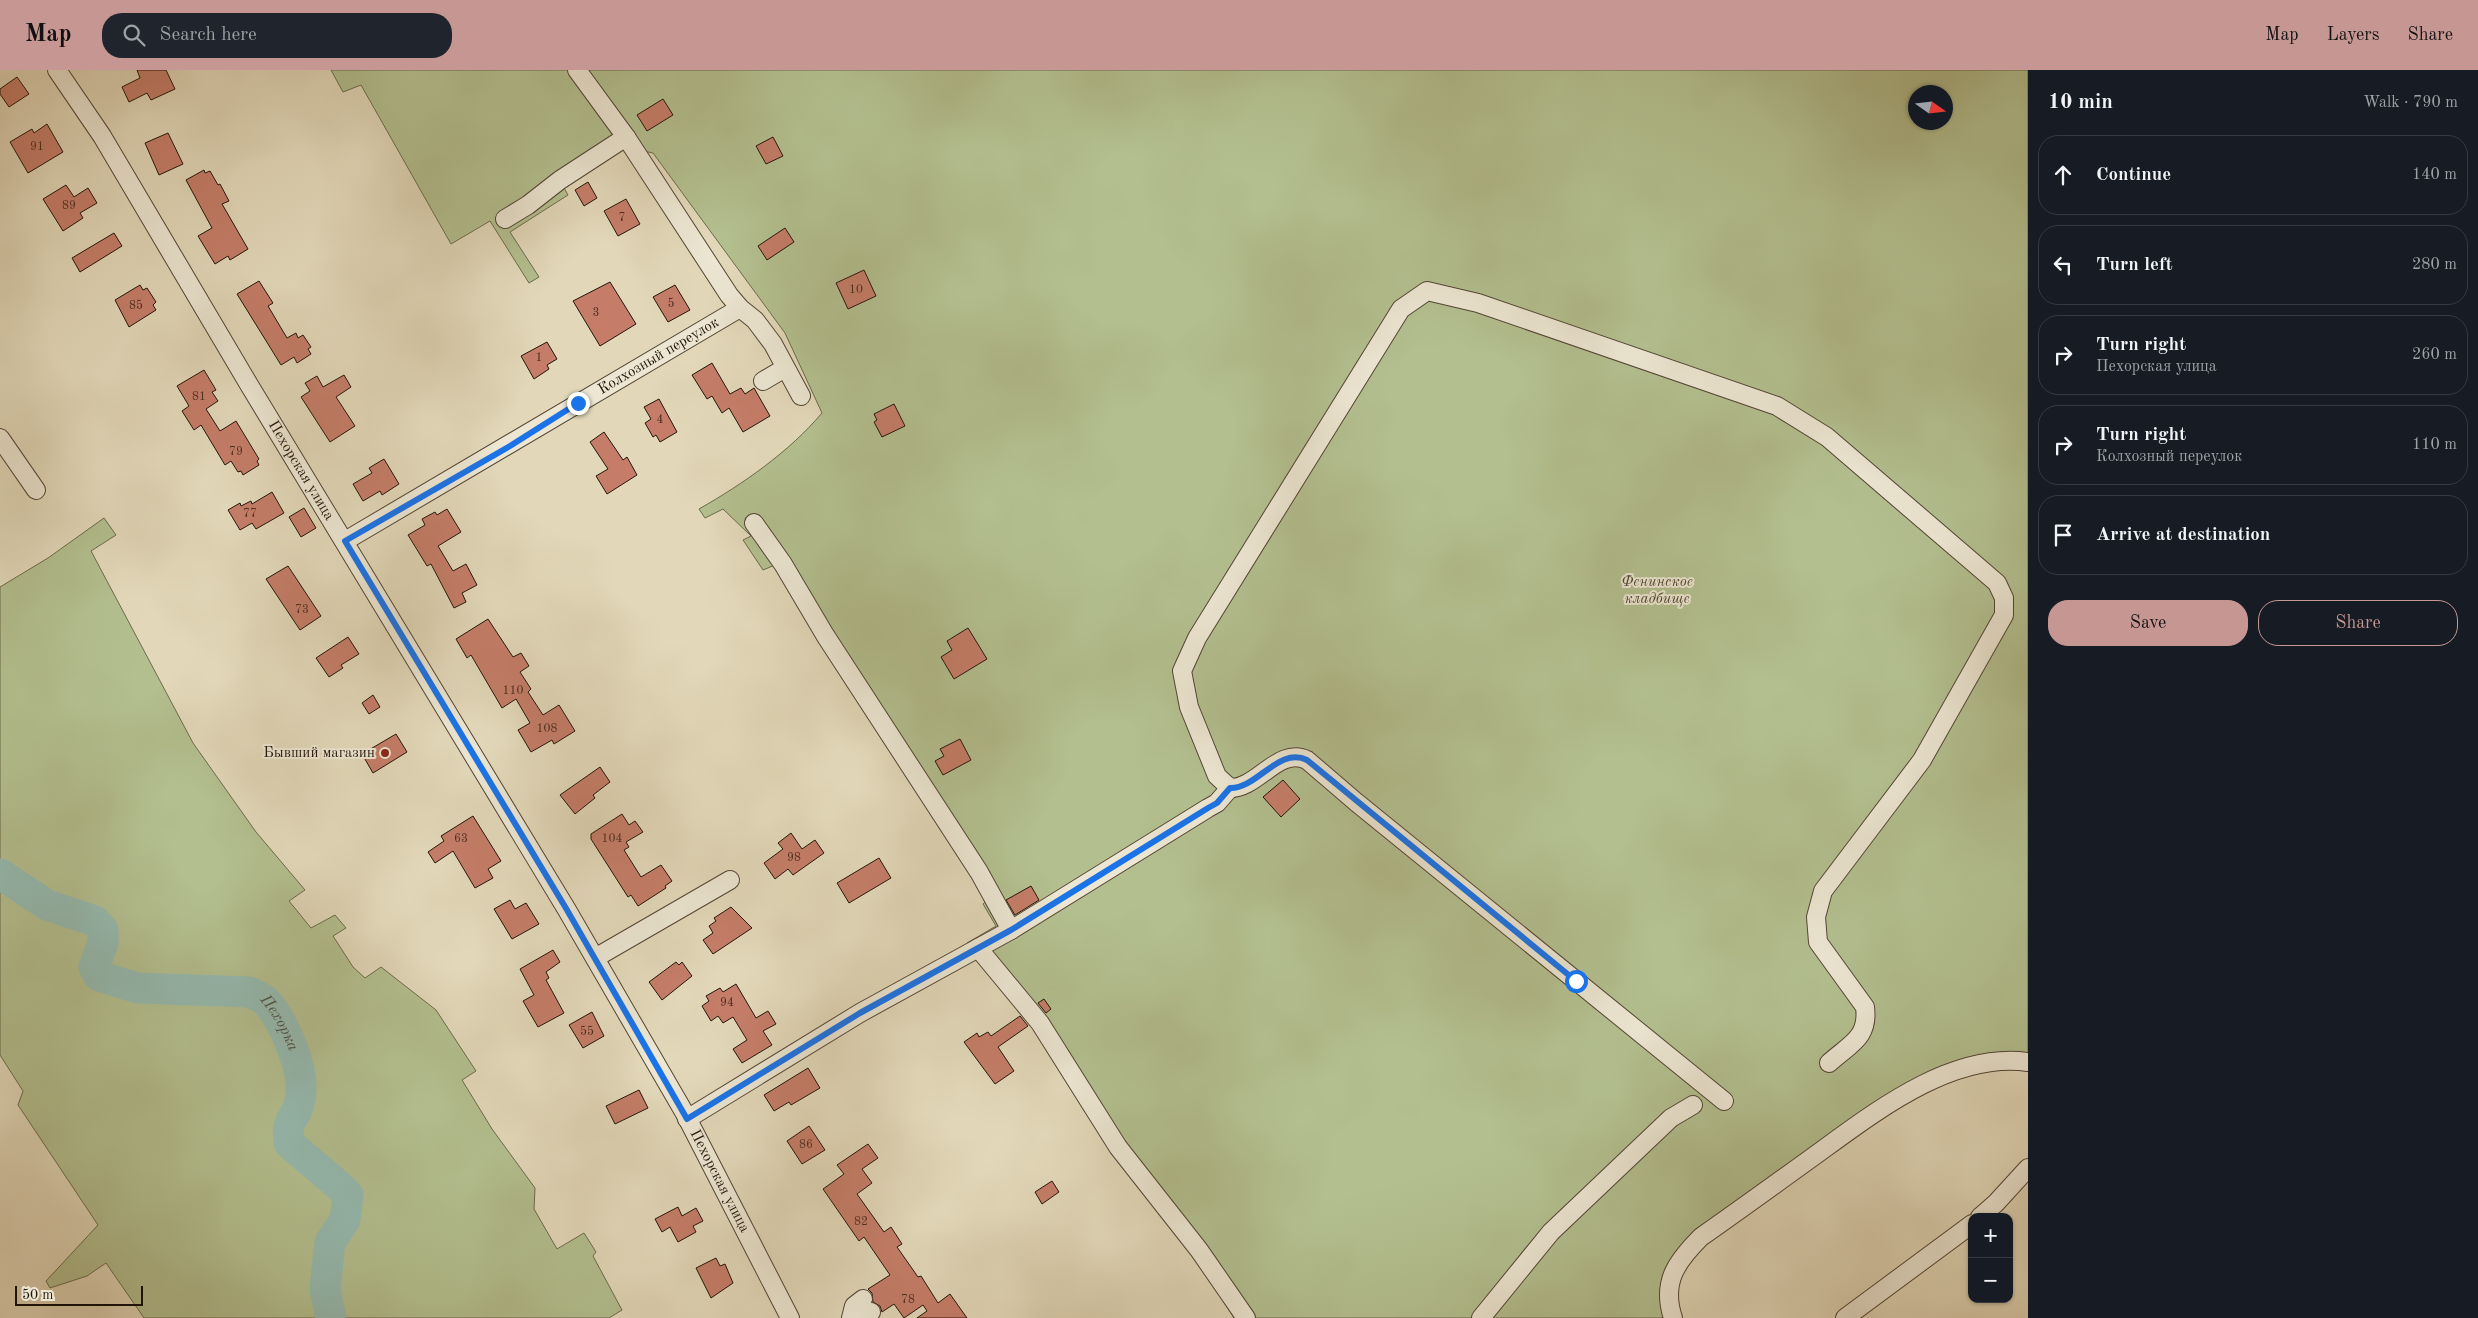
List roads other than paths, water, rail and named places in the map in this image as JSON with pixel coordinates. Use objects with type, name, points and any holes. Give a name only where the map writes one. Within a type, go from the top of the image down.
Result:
[{"type":"street","name":"Пехорская улица","points":[[57,70],[102,136],[238,367],[345,541],[595,958],[687,1119],[790,1318]]},
{"type":"street","points":[[577,70],[626,138],[740,308],[755,320],[801,396]]},
{"type":"street","points":[[505,219],[528,205],[560,180],[626,138]]},
{"type":"street","points":[[1724,1101],[1307,760],[1301,757],[1289,757],[1240,788],[1230,788],[1217,776],[1189,707],[1182,670],[1197,638],[1401,309],[1427,291],[1478,303],[1777,406],[1827,437],[1997,583],[2004,598],[2004,615],[1922,760],[1823,891],[1816,917],[1818,942],[1865,1007],[1866,1019],[1863,1033],[1829,1063]]},
{"type":"street","name":"Колхозный переулок","points":[[345,541],[740,308]]},
{"type":"street","points":[[763,381],[785,368]]},
{"type":"street","points":[[0,438],[36,490]]},
{"type":"street","points":[[754,523],[783,564],[825,635],[979,872],[1011,930]]},
{"type":"street","points":[[687,1119],[860,1013],[1011,930],[1217,803],[1230,788]]},
{"type":"street","points":[[595,958],[730,880]]},
{"type":"street","points":[[978,948],[1040,1023],[1118,1147],[1199,1250],[1246,1318]]},
{"type":"street","points":[[1673,1318],[1668,1303],[1669,1286],[1675,1268],[1701,1237],[1872,1115],[1915,1089],[1958,1070],[1995,1061],[2028,1062]]},
{"type":"street","points":[[1481,1318],[1551,1232],[1671,1118],[1693,1105]]},
{"type":"street","points":[[1985,1213],[2028,1168]]},
{"type":"street","points":[[1845,1318],[1968,1227]]},
{"type":"street","points":[[851,1318],[854,1306],[865,1309]]},
{"type":"waterway","name":"Пехорка","points":[[0,874],[47,905],[95,921],[103,930],[103,943],[94,967],[99,976],[137,988],[249,992],[266,1001],[280,1022],[298,1064],[301,1092],[297,1111],[288,1129],[289,1143],[348,1195],[345,1220],[330,1242],[325,1289],[331,1318]]},
{"type":"place","name":"Бывший магазин","points":[[385,753]]},
{"type":"park label","name":"Фенинское кладбище","points":[[1657,590]]}]
